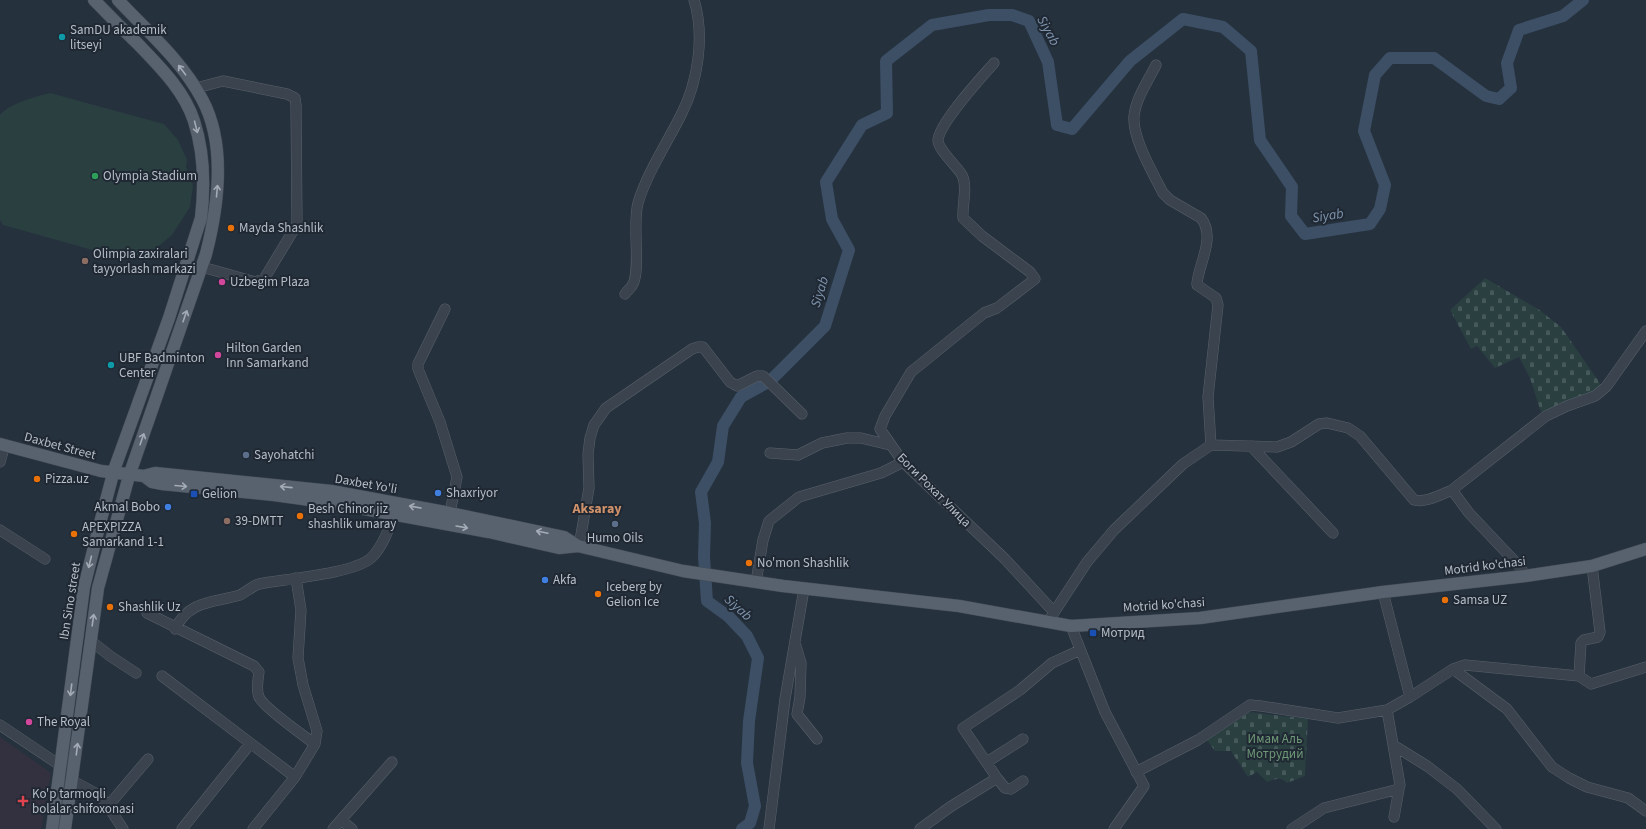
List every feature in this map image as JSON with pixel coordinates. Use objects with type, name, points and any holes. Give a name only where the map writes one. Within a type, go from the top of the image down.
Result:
[{"type":"main road","name":"Ibn Sino street","points":[[52,829],[84,587],[113,474],[169,318],[201,218],[204,184],[201,150],[194,121],[182,96],[164,71],[94,0]]},
{"type":"main road","name":"Ibn Sino street","points":[[65,829],[98,588],[129,476],[202,267],[215,220],[218,184],[217,155],[209,116],[196,88],[175,60],[118,0]]},
{"type":"main road","name":"Daxbet Street","points":[[2,445],[113,474]]},
{"type":"main road","name":"Daxbet Yo'li","points":[[113,474],[144,476],[154,473],[331,491],[450,513],[564,537],[578,546],[683,571]]},
{"type":"main road","name":"Daxbet Yo'li","points":[[144,476],[152,482],[162,484],[332,503],[489,532],[559,548],[578,546]]},
{"type":"main road","name":"Motrid ko'chasi","points":[[683,571],[804,589],[1051,617],[1071,626],[1200,618],[1383,592],[1525,576],[1592,566],[1646,549]]},
{"type":"street","points":[[625,294],[632,285],[635,277],[635,236],[638,204],[656,162],[688,100],[694,77],[700,29],[694,0]]},
{"type":"street","name":"Боги Рохат Улица","points":[[994,63],[957,106],[941,132],[938,140],[941,148],[962,176],[964,182],[963,218],[982,236],[1030,272],[1035,279],[997,308],[984,313],[911,372],[885,416],[880,429],[904,462],[1005,559],[1051,617]]},
{"type":"street","points":[[1156,65],[1141,93],[1134,116],[1135,134],[1163,193],[1170,200],[1201,218],[1205,222],[1207,246],[1197,285],[1216,298],[1218,305],[1208,396],[1211,445]]},
{"type":"street","points":[[196,88],[223,81],[234,82],[287,94],[295,98],[296,105],[298,172],[296,226],[264,279],[259,281],[243,278],[202,267]]},
{"type":"street","points":[[445,309],[418,364],[418,370],[440,422],[457,477],[450,513]]},
{"type":"street","points":[[1051,617],[1087,562],[1114,530],[1183,464],[1211,445],[1276,447],[1291,442],[1319,424],[1327,423],[1348,428],[1360,436],[1414,500],[1420,502],[1452,490],[1546,416],[1567,406],[1595,396],[1606,387],[1646,331]]},
{"type":"street","points":[[578,546],[582,535],[589,488],[588,454],[590,438],[594,425],[606,408],[692,349],[698,347],[703,348],[730,382],[737,386],[757,376],[766,380],[802,414]]},
{"type":"street","points":[[770,453],[798,455],[822,443],[847,438],[861,438],[890,444]]},
{"type":"street","points":[[0,462],[2,445]]},
{"type":"street","points":[[1251,446],[1333,533]]},
{"type":"street","points":[[756,582],[763,540],[769,521],[799,496],[881,473],[904,462]]},
{"type":"street","points":[[1452,490],[1469,513],[1521,568],[1525,576]]},
{"type":"street","points":[[175,628],[179,620],[186,612],[213,600],[242,594],[250,587],[258,584],[352,568],[363,563],[372,557],[378,548],[394,515]]},
{"type":"street","points":[[0,530],[45,559]]},
{"type":"street","points":[[1579,676],[1581,643],[1584,640],[1598,637],[1600,632],[1592,566]]},
{"type":"street","points":[[253,829],[295,777],[315,744],[317,731],[303,685],[298,658],[301,610],[296,578]]},
{"type":"street","points":[[769,829],[785,699],[804,589]]},
{"type":"street","points":[[1383,592],[1410,697]]},
{"type":"street","points":[[147,613],[254,666],[259,672],[259,699],[280,718],[315,744]]},
{"type":"street","points":[[1071,626],[1105,712],[1144,786],[1114,829]]},
{"type":"street","points":[[91,641],[136,674]]},
{"type":"street","points":[[794,642],[801,663],[798,714],[817,739]]},
{"type":"street","points":[[1023,781],[1011,789],[1005,788],[963,728],[1020,690],[1052,663],[1080,650]]},
{"type":"street","points":[[1136,772],[1198,740],[1250,706],[1261,706],[1338,718],[1387,710],[1453,669],[1465,665],[1579,676],[1591,684],[1646,667]]},
{"type":"street","points":[[1453,669],[1507,709],[1552,767],[1587,787],[1628,798],[1646,811]]},
{"type":"street","points":[[162,676],[295,777]]},
{"type":"street","points":[[1387,710],[1400,785],[1394,817]]},
{"type":"street","points":[[0,725],[61,766],[71,780],[99,795],[123,829]]},
{"type":"street","points":[[987,762],[1023,739]]},
{"type":"street","points":[[182,829],[250,744]]},
{"type":"street","points":[[1393,745],[1427,766],[1457,789],[1496,829]]},
{"type":"street","points":[[108,806],[148,759]]},
{"type":"street","points":[[334,829],[392,762]]},
{"type":"street","points":[[920,829],[950,807],[997,778]]},
{"type":"street","points":[[1292,829],[1324,808],[1399,789]]},
{"type":"street","points":[[341,820],[352,829]]},
{"type":"shaded area","name":"Ko'p tarmoqli bolalar shifoxonasi","points":[[0,737],[51,773],[41,829],[0,829]]},
{"type":"green space","name":"Olympia Stadium","points":[[50,93],[164,124],[178,140],[187,160],[186,167],[193,186],[190,207],[172,235],[155,249],[134,256],[103,253],[3,225],[0,220],[0,115],[16,104]]},
{"type":"green space","points":[[1485,278],[1538,309],[1561,327],[1604,389],[1541,412],[1530,378],[1519,357],[1495,368],[1477,346],[1471,349],[1450,310]]},
{"type":"green space","name":"Имам Аль Мотрудий","points":[[1250,712],[1308,719],[1305,776],[1287,783],[1282,779],[1275,779],[1267,782],[1257,772],[1248,777],[1231,751],[1215,751],[1207,740]]},
{"type":"waterway","name":"Siyab","points":[[742,829],[750,823],[755,806],[747,763],[749,721],[758,658],[747,636],[729,617],[707,601],[704,557],[705,523],[701,492],[718,462],[723,426],[741,397],[770,381],[825,326],[849,250],[832,219],[826,182],[862,125],[887,113],[886,61],[932,25],[989,15],[1012,15],[1029,21],[1048,62],[1057,125],[1072,129],[1130,61],[1183,19],[1223,27],[1251,51],[1260,140],[1292,187],[1291,216],[1305,234],[1370,224],[1380,209],[1385,185],[1364,131],[1375,75],[1390,58],[1434,58],[1486,96],[1499,99],[1511,88],[1507,63],[1519,30],[1563,16],[1583,0]]},
{"type":"place","name":"SamDU akademik litseyi","points":[[62,37]]},
{"type":"place","name":"Olympia Stadium","points":[[95,176]]},
{"type":"place","name":"Mayda Shashlik","points":[[231,228]]},
{"type":"place","name":"Olimpia zaxiralari tayyorlash markazi","points":[[85,261]]},
{"type":"place","name":"Uzbegim Plaza","points":[[222,282]]},
{"type":"place","name":"Hilton Garden Inn Samarkand","points":[[218,355]]},
{"type":"place","name":"UBF Badminton Center","points":[[111,365]]},
{"type":"place","name":"Sayohatchi","points":[[246,455]]},
{"type":"place","name":"Pizza.uz","points":[[37,479]]},
{"type":"place","name":"Shaxriyor","points":[[438,493]]},
{"type":"place","name":"Gelion","points":[[194,494]]},
{"type":"place","name":"Akmal Bobo","points":[[168,507]]},
{"type":"place","name":"Besh Chinor jiz shashlik umaray","points":[[300,516]]},
{"type":"place","name":"39-DMTT","points":[[227,521]]},
{"type":"place","name":"Humo Oils","points":[[615,524]]},
{"type":"place","name":"APEXPIZZA Samarkand 1-1","points":[[74,534]]},
{"type":"place","name":"No'mon Shashlik","points":[[749,563]]},
{"type":"place","name":"Akfa","points":[[545,580]]},
{"type":"place","name":"Iceberg by Gelion Ice","points":[[598,594]]},
{"type":"place","name":"Samsa UZ","points":[[1445,600]]},
{"type":"place","name":"Shashlik Uz","points":[[110,607]]},
{"type":"place","name":"Мотрид","points":[[1093,633]]},
{"type":"place","name":"The Royal","points":[[29,722]]},
{"type":"place","name":"Ko'p tarmoqli bolalar shifoxonasi","points":[[23,801]]},
{"type":"district","name":"Aksaray","points":[[597,509]]}]
